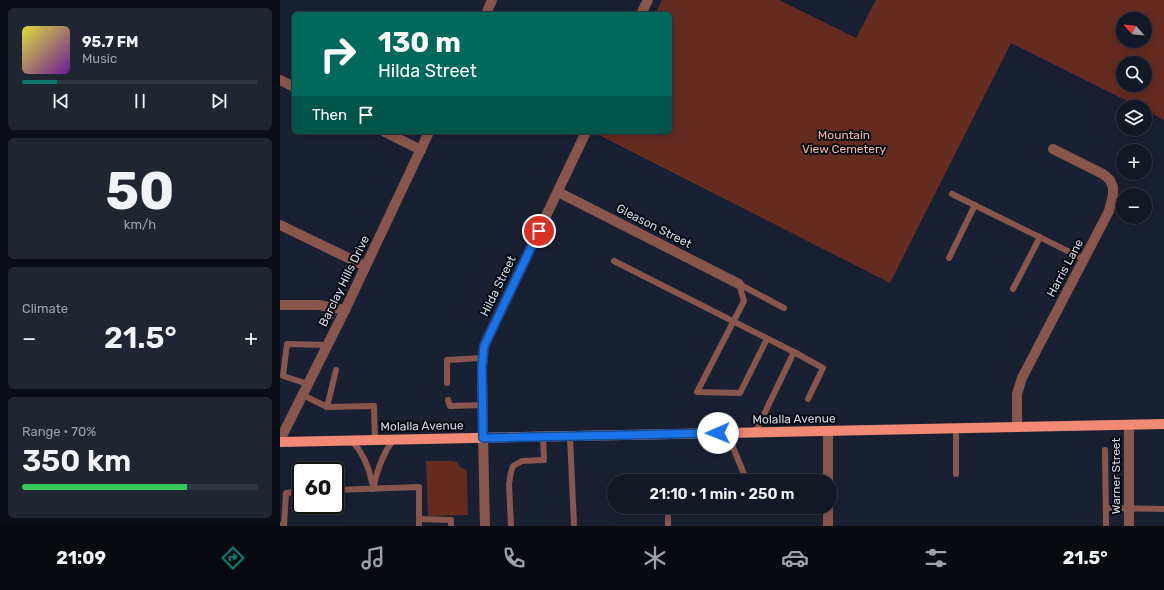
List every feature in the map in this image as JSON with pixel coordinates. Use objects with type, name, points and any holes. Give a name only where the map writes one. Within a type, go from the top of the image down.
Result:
[{"type":"main road","name":"Molalla Avenue","points":[[280,441],[352,441],[1164,424]]},
{"type":"street","points":[[487,12],[492,0]]},
{"type":"street","points":[[643,12],[648,0]]},
{"type":"street","points":[[280,80],[292,86]]},
{"type":"street","points":[[389,134],[421,150]]},
{"type":"street","name":"Barclay Hills Drive","points":[[280,441],[302,394],[328,345],[428,134]]},
{"type":"street","name":"Hilda Street","points":[[485,526],[482,358],[485,342],[585,134]]},
{"type":"street","name":"Harris Lane","points":[[1017,427],[1017,394],[1022,378],[1109,211],[1113,195],[1113,187],[1110,180],[1103,174],[1053,149]]},
{"type":"street","name":"Gleason Street","points":[[558,192],[739,284]]},
{"type":"street","points":[[280,225],[365,266]]},
{"type":"street","points":[[280,305],[319,305],[344,310]]},
{"type":"street","name":"Warner Street","points":[[1129,425],[1129,526]]},
{"type":"street","points":[[828,431],[828,474]]},
{"type":"street","points":[[828,514],[828,526]]},
{"type":"lane","points":[[952,194],[1084,259]]},
{"type":"lane","points":[[949,258],[975,205]]},
{"type":"lane","points":[[1013,289],[1040,238]]},
{"type":"lane","points":[[614,261],[823,368],[808,399]]},
{"type":"lane","points":[[739,284],[784,308]]},
{"type":"lane","points":[[739,284],[744,301],[697,392],[740,393],[768,339]]},
{"type":"lane","points":[[308,384],[283,376],[287,344],[328,345]]},
{"type":"lane","points":[[755,433],[794,352]]},
{"type":"lane","points":[[447,383],[447,360],[482,358]]},
{"type":"lane","points":[[327,407],[336,370]]},
{"type":"lane","points":[[302,394],[327,407],[374,406],[375,440]]},
{"type":"lane","points":[[448,400],[450,406],[482,405]]},
{"type":"lane","points":[[956,428],[956,474]]},
{"type":"lane","points":[[731,433],[732,445],[744,474]]},
{"type":"lane","points":[[570,436],[574,526]]},
{"type":"lane","points":[[511,526],[510,472],[513,466],[522,461],[544,460],[543,437]]},
{"type":"lane","points":[[373,489],[380,462],[386,450],[394,440]]},
{"type":"lane","points":[[352,441],[360,449],[366,460],[373,489]]},
{"type":"lane","points":[[1105,450],[1106,526]]},
{"type":"lane","points":[[344,490],[419,487],[419,523],[451,520],[451,526]]},
{"type":"lane","points":[[280,525],[284,526],[286,492],[292,492]]},
{"type":"lane","points":[[1106,508],[1164,509]]},
{"type":"lane","points":[[668,514],[668,526]]},
{"type":"green space","name":"Mountain View Cemetery","points":[[662,0],[779,0],[856,38],[876,0],[1164,0],[1164,120],[1152,114],[1152,100],[1125,100],[1011,43],[890,283],[597,134],[672,134],[672,12],[656,12]]},
{"type":"green space","points":[[426,461],[457,462],[460,467],[466,470],[468,515],[429,516]]},
{"type":"route","points":[[539,231],[484,346],[482,358],[483,438],[718,433]]}]
